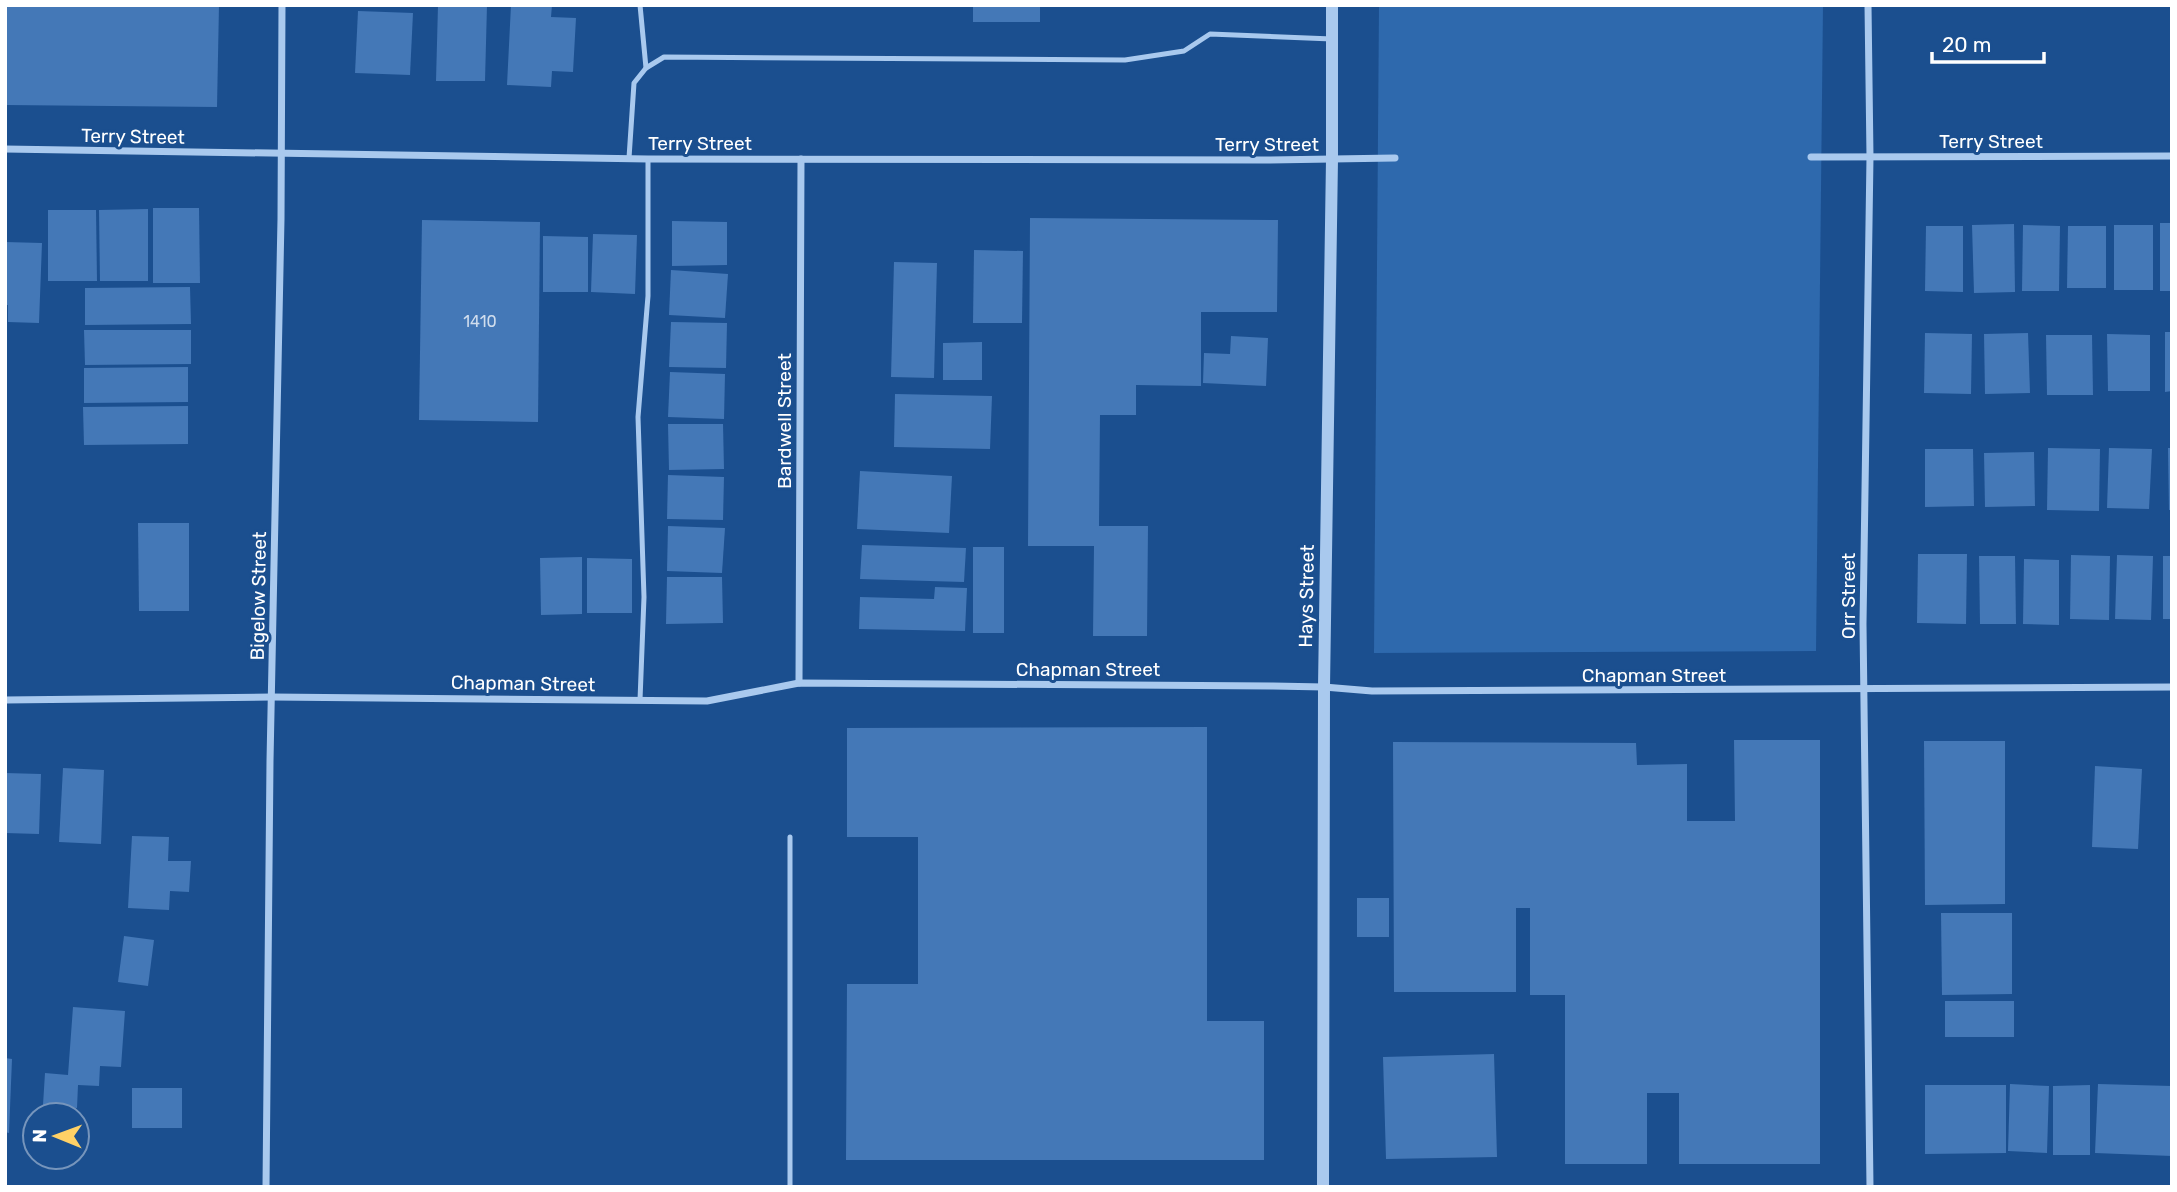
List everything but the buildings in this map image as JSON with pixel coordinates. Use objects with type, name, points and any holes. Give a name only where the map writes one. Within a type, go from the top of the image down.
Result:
[{"type":"street","name":"Bigelow Street","points":[[266,1187],[282,5]]},
{"type":"street","name":"Hays Street","points":[[1323,1187],[1324,687],[1332,5]]},
{"type":"street","name":"Orr Street","points":[[1868,5],[1870,157],[1863,689],[1870,1187]]},
{"type":"street","name":"Terry Street","points":[[5,149],[648,159],[1395,158]]},
{"type":"street","name":"Terry Street","points":[[1811,158],[2172,156]]},
{"type":"street","name":"Bardwell Street","points":[[799,683],[801,159]]},
{"type":"street","name":"Chapman Street","points":[[5,700],[272,696],[707,701],[799,683],[1324,687],[1372,691],[2172,687]]},
{"type":"lane","points":[[640,5],[646,68]]},
{"type":"lane","points":[[629,158],[634,83],[646,68],[664,58],[1125,60],[1184,51],[1210,34],[1332,40]]},
{"type":"lane","points":[[640,700],[644,597],[638,417],[648,296],[648,159]]},
{"type":"lane","points":[[790,837],[790,1187]]},
{"type":"shaded area","points":[[1379,5],[1823,5],[1816,651],[1374,653]]}]
